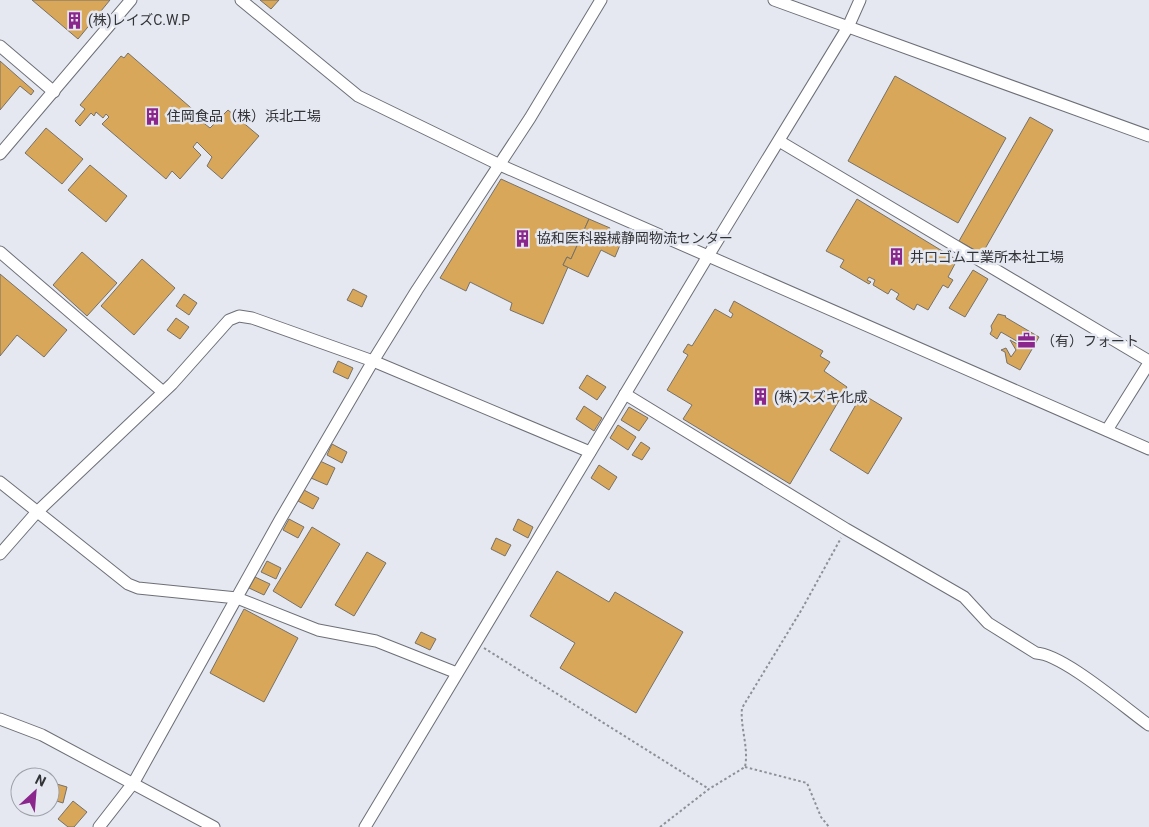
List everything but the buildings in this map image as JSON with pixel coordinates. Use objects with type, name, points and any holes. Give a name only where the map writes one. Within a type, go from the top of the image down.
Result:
[{"type":"street","points":[[0,154],[131,0]]},
{"type":"street","points":[[241,0],[358,96],[500,165],[1149,449]]},
{"type":"street","points":[[99,827],[134,782],[280,520],[373,361],[530,118],[600,0]]},
{"type":"street","points":[[774,0],[1149,136]]},
{"type":"street","points":[[365,827],[848,27],[860,0]]},
{"type":"street","points":[[0,46],[54,92]]},
{"type":"street","points":[[779,141],[1149,362],[1108,430]]},
{"type":"street","points":[[0,252],[163,392]]},
{"type":"street","points":[[0,554],[36,513],[163,392],[229,320],[239,316],[252,318],[373,361],[590,452]]},
{"type":"street","points":[[625,394],[846,529],[964,597],[988,623],[1036,653],[1044,653],[1062,662],[1149,726]]},
{"type":"street","points":[[0,482],[36,513],[128,584],[138,588],[237,598],[318,630],[376,641],[457,674]]},
{"type":"street","points":[[0,719],[42,734],[134,782],[214,827]]},
{"type":"path","points":[[745,767],[747,754],[741,722],[742,708],[802,609],[846,529]]},
{"type":"path","points":[[476,643],[709,789]]},
{"type":"path","points":[[660,827],[709,789],[745,767],[807,783],[821,817],[829,827]]},
{"type":"place","name":"(株)レイズC.W.P","points":[[74,20]]},
{"type":"place","name":"住岡食品（株）浜北工場","points":[[153,116]]},
{"type":"place","name":"協和医科器械静岡物流センター","points":[[523,238]]},
{"type":"place","name":"井口ゴム工業所本社工場","points":[[896,257]]},
{"type":"place","name":"（有）フォート","points":[[1027,341]]},
{"type":"place","name":"(株)スズキ化成","points":[[760,397]]}]
